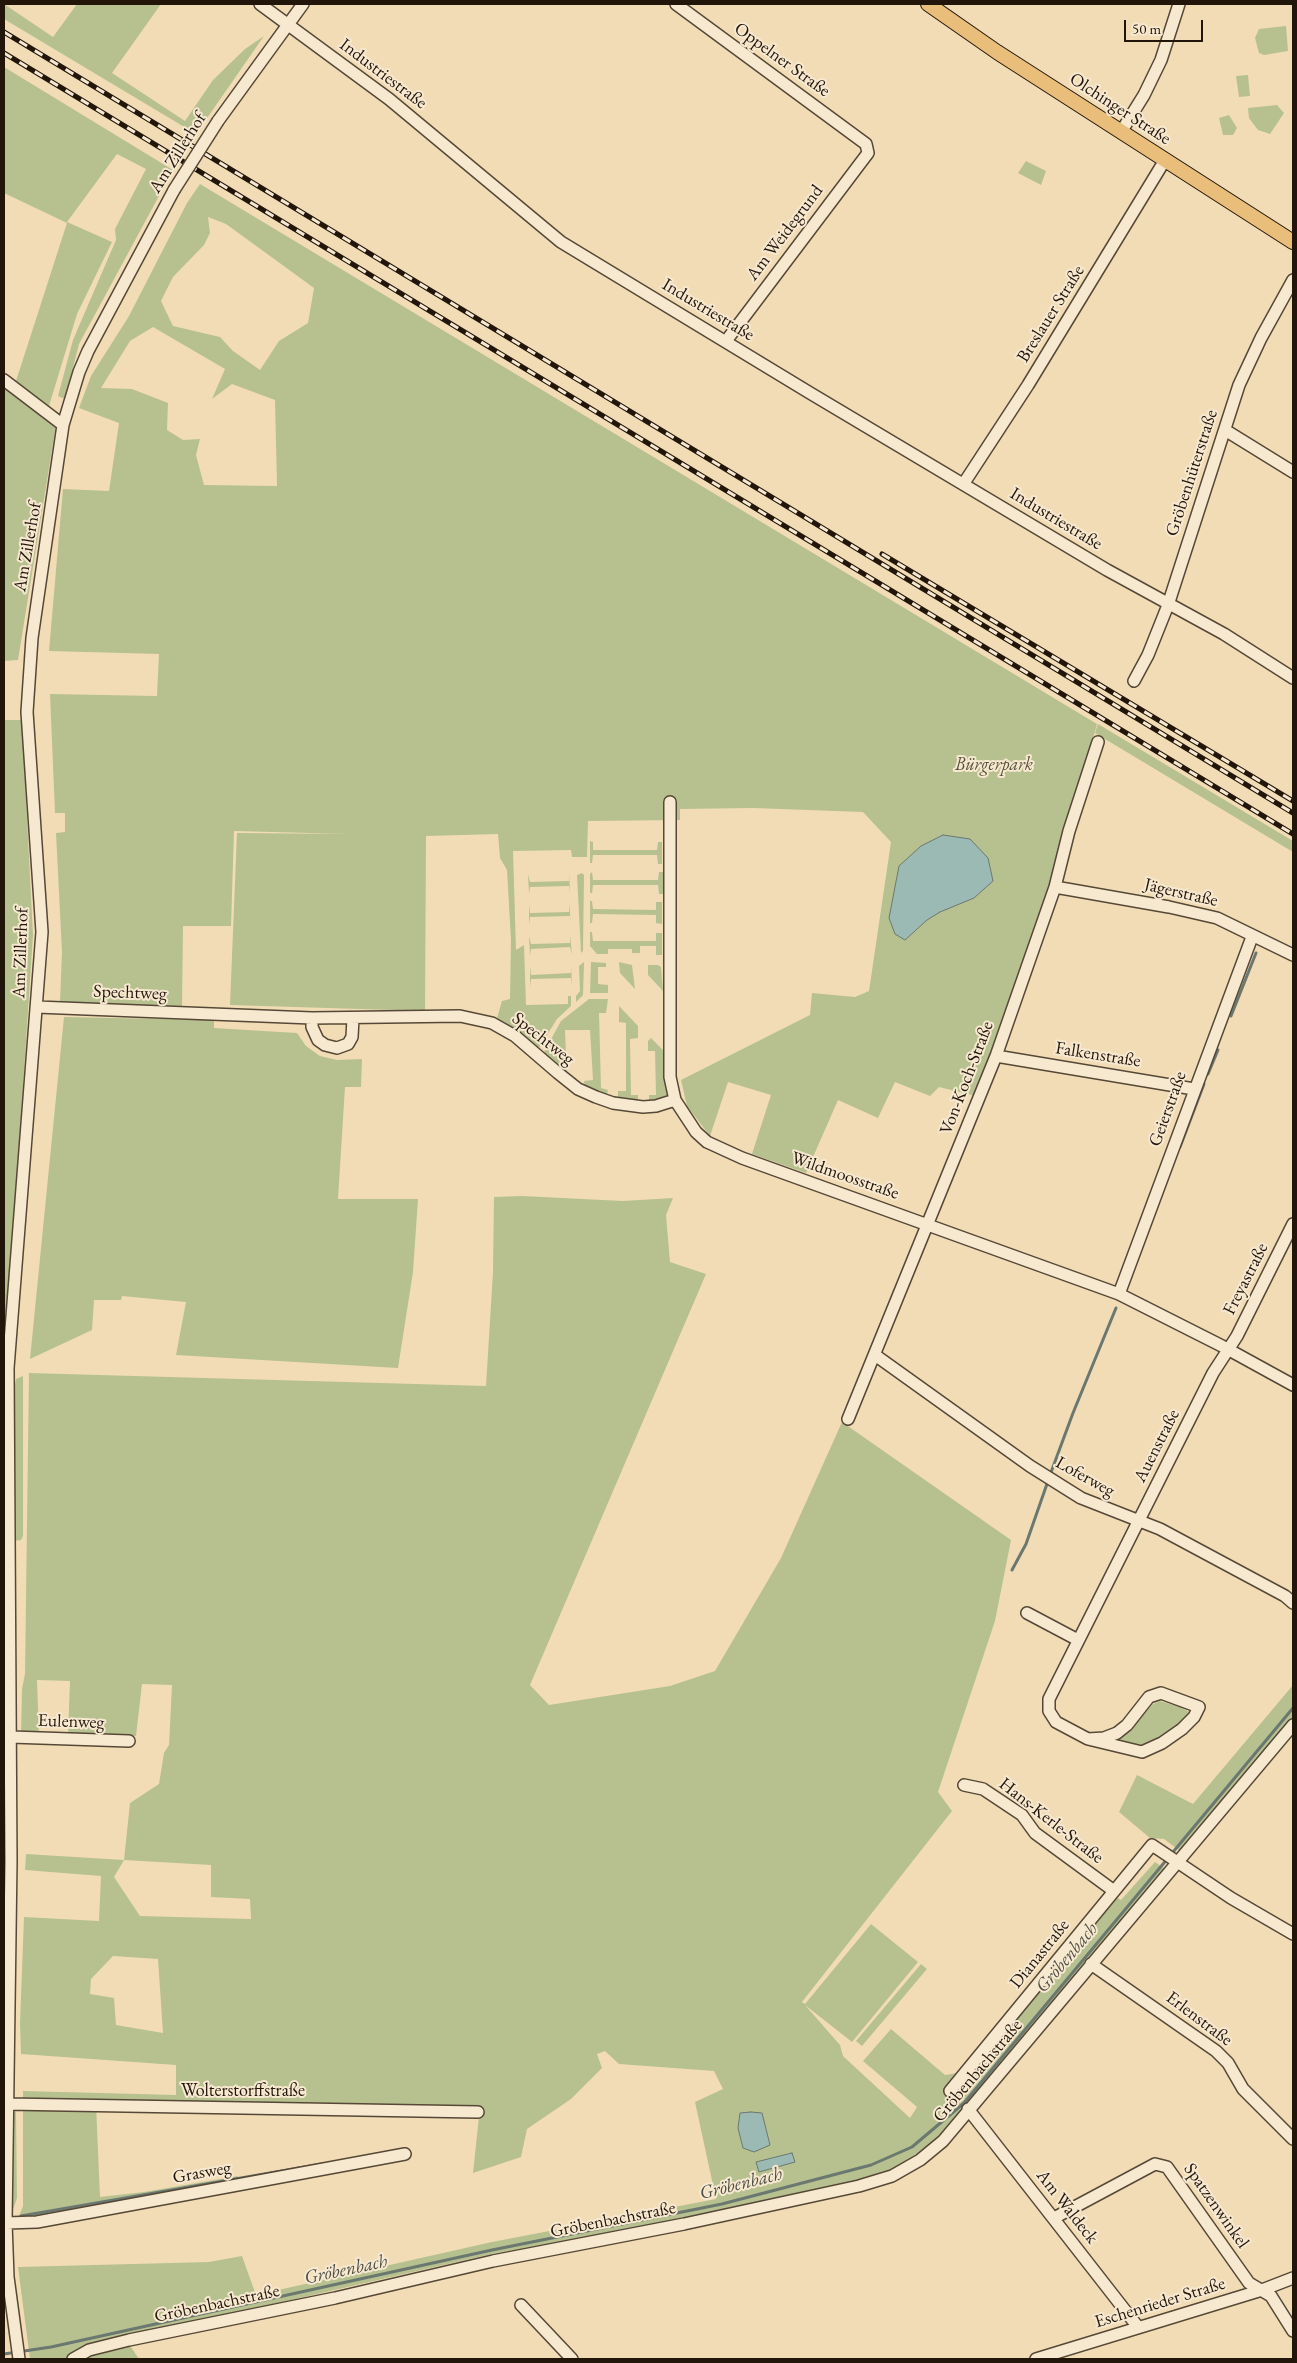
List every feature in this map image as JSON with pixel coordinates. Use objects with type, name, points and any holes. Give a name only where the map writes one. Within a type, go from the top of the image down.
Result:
[{"type":"main road","name":"Olchinger Straße","points":[[928,4],[976,38],[1293,242]]},
{"type":"street","name":"Industriestraße","points":[[260,4],[389,99],[561,242],[810,394],[1168,605],[1224,634],[1293,678]]},
{"type":"street","name":"Am Zillerhof","points":[[19,2359],[8,2278],[6,2223],[11,1737],[8,1368],[42,932],[27,712],[34,618],[63,425],[88,351],[174,190],[218,121],[303,4]]},
{"type":"street","name":"Oppelner Straße","points":[[676,4],[866,144]]},
{"type":"street","points":[[1121,132],[1144,95],[1161,60],[1179,4]]},
{"type":"street","name":"Am Weidegrund","points":[[726,341],[868,153],[866,144]]},
{"type":"street","name":"Breslauer Straße","points":[[964,484],[1028,385],[1164,160]]},
{"type":"street","name":"Gröbenhüterstraße","points":[[1134,682],[1148,655],[1168,605],[1239,385],[1261,338],[1293,280]]},
{"type":"street","points":[[4,380],[63,425]]},
{"type":"street","points":[[1225,430],[1293,472]]},
{"type":"street","name":"Von-Koch-Straße","points":[[848,1419],[996,1056],[1055,887],[1069,831],[1098,742]]},
{"type":"street","name":"Wildmoosstraße","points":[[670,802],[670,1077],[675,1100],[696,1132],[707,1142],[781,1173],[928,1224],[1119,1294],[1293,1385]]},
{"type":"street","name":"Jägerstraße","points":[[1055,887],[1168,907],[1217,918],[1293,955]]},
{"type":"street","name":"Geierstraße","points":[[1119,1294],[1252,936]]},
{"type":"street","name":"Spechtweg","points":[[37,1007],[312,1018],[460,1016],[492,1023],[515,1036],[578,1089],[596,1097],[613,1103],[643,1107],[656,1106],[675,1100]]},
{"type":"street","points":[[312,1018],[312,1027],[318,1040],[325,1045],[337,1048],[348,1044],[352,1037],[353,1018]]},
{"type":"street","name":"Falkenstraße","points":[[996,1056],[1194,1089]]},
{"type":"street","name":"Freyastraße","points":[[1229,1350],[1293,1224]]},
{"type":"street","name":"Auenstraße","points":[[1088,1739],[1104,1738],[1117,1733],[1127,1725],[1150,1697],[1161,1693],[1199,1707],[1194,1717],[1182,1729],[1142,1752],[1088,1739],[1056,1722],[1050,1711],[1049,1699],[1218,1364],[1229,1350]]},
{"type":"street","name":"Loferweg","points":[[875,1355],[1030,1466],[1081,1498],[1160,1529],[1285,1596],[1293,1603]]},
{"type":"street","points":[[1027,1613],[1078,1640]]},
{"type":"street","name":"Gröbenbachstraße","points":[[73,2359],[89,2350],[130,2340],[335,2298],[493,2261],[684,2224],[884,2180],[920,2160],[943,2140],[1091,1964],[1168,1855],[1293,1725]]},
{"type":"street","name":"Eulenweg","points":[[11,1737],[130,1741]]},
{"type":"street","name":"Hans-Kerle-Straße","points":[[964,1785],[983,1789],[1022,1815],[1035,1833],[1114,1891]]},
{"type":"street","name":"Dianastraße","points":[[950,2091],[1152,1845],[1168,1855]]},
{"type":"street","points":[[1168,1855],[1231,1898],[1293,1934]]},
{"type":"street","name":"Erlenstraße","points":[[1091,1964],[1216,2051],[1228,2063],[1243,2089],[1293,2139]]},
{"type":"street","name":"Wolterstorffstraße","points":[[8,2104],[478,2112]]},
{"type":"street","name":"Am Waldeck","points":[[968,2109],[1138,2327]]},
{"type":"street","name":"Grasweg","points":[[6,2223],[37,2222],[405,2154]]},
{"type":"street","name":"Spatzenwinkel","points":[[1054,2218],[1155,2164],[1167,2167],[1248,2284],[1271,2296],[1293,2331]]},
{"type":"street","name":"Eschenrieder Straße","points":[[1036,2359],[1262,2290],[1293,2278]]},
{"type":"street","points":[[521,2305],[572,2359]]},
{"type":"green space","points":[[4,4],[53,37],[77,4],[161,4],[112,73],[185,121],[213,80],[245,49],[264,36],[196,134],[4,19]]},
{"type":"green space","points":[[1286,26],[1288,51],[1264,55],[1259,53],[1255,38],[1259,29]]},
{"type":"green space","points":[[4,67],[173,170],[79,344],[65,399],[58,396],[73,340],[116,240],[115,229],[146,169],[117,154],[67,222],[112,242],[77,314],[49,406],[16,381],[67,223],[4,193]]},
{"type":"green space","points":[[1248,75],[1250,96],[1239,97],[1236,76]]},
{"type":"green space","points":[[1277,105],[1284,113],[1270,134],[1258,130],[1249,118],[1248,108]]},
{"type":"green space","points":[[1229,115],[1237,128],[1233,135],[1223,135],[1219,118]]},
{"type":"green space","points":[[1026,161],[1046,171],[1041,185],[1018,173]]},
{"type":"green space","name":"Bürgerpark","points":[[200,184],[1097,724],[1052,884],[990,1062],[976,1096],[939,1087],[930,1096],[895,1082],[878,1118],[838,1100],[806,1173],[752,1154],[771,1095],[728,1082],[710,1136],[687,1106],[681,1080],[810,1015],[812,993],[855,997],[869,991],[891,842],[863,812],[753,808],[680,809],[680,820],[588,821],[587,857],[572,857],[571,850],[513,851],[516,950],[524,945],[526,1005],[568,1004],[568,996],[571,996],[571,1006],[557,1019],[539,1048],[535,1048],[497,1018],[502,1001],[510,999],[511,940],[507,870],[500,858],[498,834],[426,836],[425,1011],[230,1005],[237,833],[348,834],[234,831],[231,926],[183,926],[182,1008],[60,1002],[62,952],[56,833],[65,832],[65,813],[55,813],[50,694],[157,696],[159,654],[49,651],[63,489],[109,491],[119,423],[79,408],[91,376],[129,316],[187,203]],"holes":[[[208,217],[226,224],[314,288],[308,323],[279,341],[260,370],[233,351],[220,337],[173,326],[161,301],[173,277],[204,245],[210,233]],[[153,327],[225,369],[212,399],[232,384],[275,400],[277,486],[204,485],[196,455],[200,439],[183,440],[167,430],[168,403],[132,389],[101,388],[130,341]]]},
{"type":"green space","points":[[4,387],[56,425],[18,660],[4,661]]},
{"type":"green space","points":[[4,720],[22,720],[33,935],[4,1377]]},
{"type":"green space","points":[[1098,724],[1293,841],[1293,852],[1095,733]]},
{"type":"green space","points":[[590,841],[593,842],[593,850],[657,850],[658,842],[662,842],[662,864],[658,864],[657,855],[593,855],[592,863],[590,863]]},
{"type":"green space","points":[[592,872],[593,880],[658,880],[659,872],[665,872],[664,894],[659,894],[658,885],[593,885],[592,894],[590,892],[590,874]]},
{"type":"green space","points":[[569,873],[570,893],[569,886],[530,887],[529,894],[528,874],[530,882],[569,881]]},
{"type":"green space","points":[[582,873],[584,875],[583,951],[581,953],[577,875]]},
{"type":"green space","points":[[590,901],[592,901],[593,909],[656,910],[656,902],[662,902],[662,924],[656,923],[656,915],[593,914],[592,923],[590,923]]},
{"type":"green space","points":[[569,903],[571,924],[570,916],[530,917],[529,925],[529,904],[530,913],[569,912]]},
{"type":"green space","points":[[590,932],[592,932],[593,941],[656,941],[656,933],[662,933],[662,955],[656,955],[656,946],[640,946],[640,953],[632,953],[632,949],[608,949],[608,954],[597,954],[590,946]]},
{"type":"green space","points":[[570,935],[572,955],[570,947],[531,949],[530,956],[529,936],[531,944],[570,943]]},
{"type":"green space","points":[[584,962],[583,995],[576,1002],[576,996],[580,991],[579,966]]},
{"type":"green space","points":[[591,962],[606,963],[606,967],[598,967],[598,984],[608,985],[608,993],[590,993]]},
{"type":"green space","points":[[619,962],[632,965],[635,989],[620,973]]},
{"type":"green space","points":[[571,965],[572,986],[571,978],[531,979],[530,987],[530,966],[531,975],[571,973]]},
{"type":"green space","points":[[648,965],[658,965],[661,967],[663,991],[648,975]]},
{"type":"green space","points":[[589,999],[608,999],[606,1013],[599,1013],[601,1088],[608,1090],[606,1098],[585,1089],[584,1081],[593,1080],[590,1030],[565,1030],[567,1078],[576,1080],[576,1086],[566,1078],[545,1057],[544,1052],[561,1021]]},
{"type":"green space","points":[[619,1006],[638,1026],[638,1038],[630,1039],[631,1095],[638,1095],[636,1104],[618,1102],[618,1091],[626,1091],[626,1023],[619,1022]]},
{"type":"green space","points":[[64,1017],[214,1020],[214,1028],[297,1033],[306,1046],[320,1056],[337,1060],[362,1059],[361,1087],[345,1087],[338,1199],[418,1199],[413,1272],[398,1368],[176,1355],[186,1302],[122,1296],[121,1300],[94,1300],[92,1330],[30,1359]]},
{"type":"green space","points":[[651,1038],[663,1050],[668,1095],[664,1101],[649,1103],[649,1095],[656,1095],[655,1051],[648,1051],[648,1041]]},
{"type":"green space","points":[[522,1196],[623,1201],[673,1198],[666,1215],[670,1262],[706,1274],[530,1685],[549,1705],[670,1686],[715,1671],[781,1558],[842,1422],[1011,1540],[995,1621],[938,1792],[952,1811],[802,2002],[805,2004],[871,1924],[918,1962],[852,2042],[805,2005],[840,2045],[843,2056],[910,2118],[917,2107],[863,2061],[891,2029],[945,2075],[970,2071],[1114,1896],[1121,1900],[1155,1862],[1165,1869],[941,2138],[883,2175],[685,2220],[615,2234],[496,2253],[125,2338],[139,2359],[30,2359],[18,2267],[209,2262],[242,2256],[256,2295],[492,2242],[716,2199],[695,2102],[723,2089],[714,2071],[619,2064],[605,2051],[597,2054],[602,2068],[571,2099],[527,2129],[521,2157],[473,2173],[480,2107],[96,2104],[100,2197],[144,2192],[238,2176],[237,2181],[17,2221],[23,2206],[23,2091],[176,2095],[176,2065],[21,2054],[20,2023],[24,1917],[99,1921],[101,1876],[25,1870],[26,1854],[124,1860],[130,1803],[159,1784],[164,1753],[169,1745],[172,1685],[142,1684],[136,1736],[68,1736],[70,1681],[37,1680],[39,1736],[21,1736],[22,1689],[25,1674],[29,1373],[486,1386],[493,1272],[494,1197]],"holes":[[[124,1860],[211,1865],[211,1897],[250,1899],[251,1919],[140,1916],[114,1877]],[[113,1956],[158,1959],[163,2033],[116,2025],[114,1998],[90,1994],[91,1979]]]},
{"type":"green space","points":[[23,1376],[23,1536],[21,1540],[14,1541],[12,1482],[15,1384],[16,1379]]},
{"type":"green space","points":[[1293,1685],[1293,1719],[1180,1851],[1164,1839],[1150,1838],[1119,1812],[1137,1775],[1193,1804]]},
{"type":"green space","points":[[1160,1701],[1189,1712],[1190,1719],[1170,1737],[1142,1746],[1130,1747],[1115,1741],[1128,1731],[1153,1704]]},
{"type":"green space","points":[[921,1964],[927,1969],[862,2046],[856,2041]]},
{"type":"green space","points":[[16,2111],[17,2198],[11,2216],[11,2116]]},
{"type":"water","points":[[943,835],[970,839],[988,858],[993,881],[974,898],[940,912],[927,920],[905,940],[895,934],[889,918],[899,866],[921,846]]},
{"type":"water","points":[[740,2113],[762,2113],[770,2145],[754,2152],[743,2148],[738,2128]]},
{"type":"water","points":[[792,2153],[795,2162],[759,2172],[756,2162]]},
{"type":"waterway","points":[[1231,1016],[1256,953]]},
{"type":"waterway","points":[[1208,1074],[1218,1050]]},
{"type":"waterway","points":[[1180,1147],[1204,1084]]},
{"type":"waterway","points":[[1050,1475],[1116,1308]]},
{"type":"waterway","points":[[1012,1570],[1026,1544],[1048,1481]]},
{"type":"waterway","name":"Gröbenbach","points":[[4,2354],[51,2347],[492,2250],[722,2204],[871,2165],[912,2147],[964,2103],[1293,1708]]},
{"type":"waterway","points":[[21,2216],[322,2164]]},
{"type":"railway","points":[[4,32],[1293,813]]},
{"type":"railway","points":[[4,53],[1293,834]]},
{"type":"railway","points":[[882,554],[1293,801]]}]
